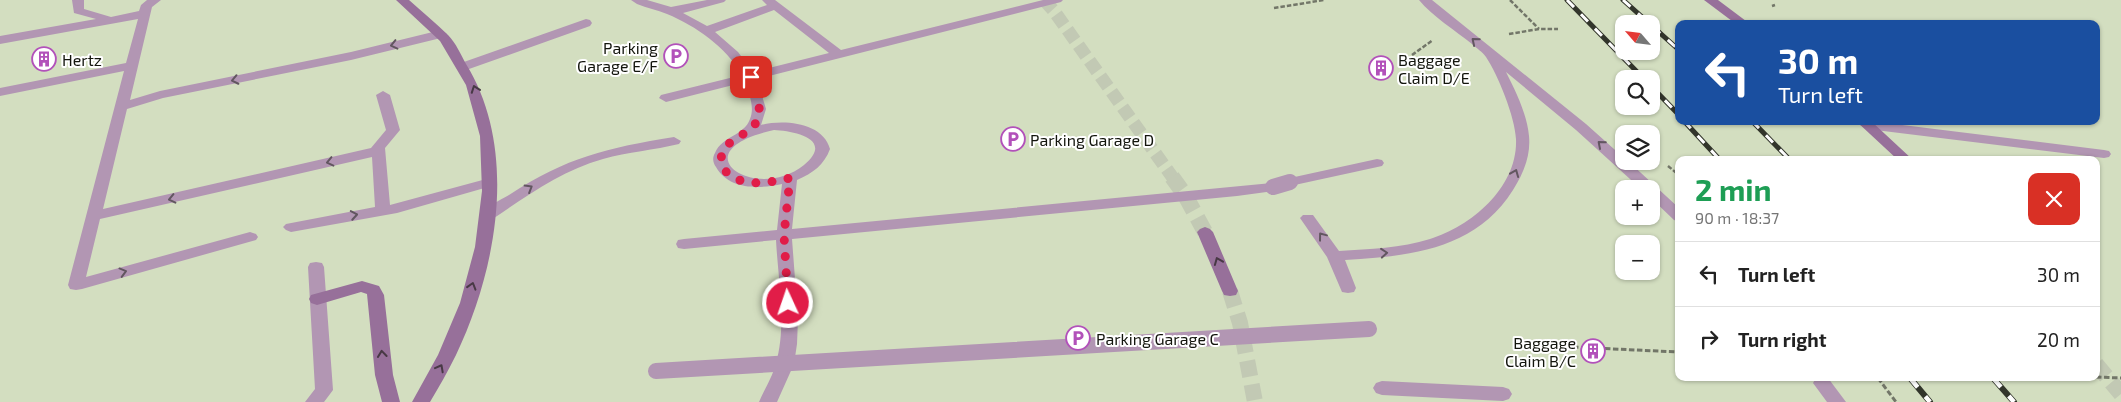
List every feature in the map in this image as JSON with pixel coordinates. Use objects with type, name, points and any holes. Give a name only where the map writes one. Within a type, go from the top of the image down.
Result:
[{"type":"street","points":[[402,0],[415,9],[441,34],[465,66],[482,114],[487,135],[490,182],[489,216],[477,272],[467,304],[442,364],[421,402]]},
{"type":"street","points":[[1710,0],[1738,20]]},
{"type":"street","points":[[1867,125],[1902,156]]},
{"type":"street","points":[[1205,232],[1230,291]]},
{"type":"street","points":[[317,299],[362,286],[373,290],[376,295],[384,375],[392,402]]},
{"type":"lane","points":[[78,0],[77,8],[81,13],[115,19]]},
{"type":"lane","points":[[156,0],[147,5],[76,285],[250,238]]},
{"type":"lane","points":[[637,0],[670,11],[705,31],[734,55],[751,77],[760,105],[759,113],[755,126],[731,142],[723,150],[721,157],[725,171],[734,178],[745,182],[769,182],[790,178],[808,169],[821,154],[823,146],[821,140],[808,130],[798,127],[774,126],[748,132]]},
{"type":"lane","points":[[670,11],[696,8],[720,0]]},
{"type":"lane","points":[[666,98],[1057,0]]},
{"type":"lane","points":[[1425,0],[1581,126],[1639,180]]},
{"type":"lane","points":[[705,31],[771,3],[839,55]]},
{"type":"lane","points":[[0,40],[145,14]]},
{"type":"lane","points":[[465,66],[586,23]]},
{"type":"lane","points":[[121,107],[160,95],[350,56],[441,34]]},
{"type":"lane","points":[[1335,256],[1408,250],[1438,242],[1466,230],[1479,221],[1500,199],[1514,176],[1523,143],[1520,123],[1491,54]]},
{"type":"lane","points":[[0,92],[132,66]]},
{"type":"lane","points":[[383,95],[393,130],[378,148],[383,210]]},
{"type":"lane","points":[[1880,125],[2104,154]]},
{"type":"lane","points":[[489,216],[522,192],[571,165],[618,151],[674,142]]},
{"type":"lane","points":[[93,216],[378,151]]},
{"type":"lane","points":[[684,244],[1238,192],[1377,163]]},
{"type":"lane","points":[[768,402],[785,364],[789,319],[784,235],[790,178]]},
{"type":"lane","points":[[291,227],[383,210],[490,182]]},
{"type":"lane","points":[[1660,200],[1675,214]]},
{"type":"lane","points":[[1308,218],[1335,256],[1348,288]]},
{"type":"lane","points":[[314,402],[324,390],[316,267]]},
{"type":"lane","points":[[656,372],[1369,329]]},
{"type":"lane","points":[[1822,383],[1837,402]]},
{"type":"lane","points":[[1382,388],[1503,394]]},
{"type":"path","points":[[1301,0],[1304,3]]},
{"type":"path","points":[[1274,8],[1324,0]]},
{"type":"path","points":[[1510,0],[1539,29]]},
{"type":"path","points":[[1508,34],[1539,29],[1558,29]]},
{"type":"path","points":[[1412,55],[1439,36]]},
{"type":"path","points":[[1550,346],[1675,352]]},
{"type":"path","points":[[2100,377],[2121,378]]},
{"type":"path","points":[[1880,381],[1896,402]]},
{"type":"shaded area","points":[[0,0],[2121,0],[2121,402],[0,402]]},
{"type":"tunnel","points":[[1044,0],[1054,11],[1173,178]]},
{"type":"tunnel","points":[[1172,177],[1185,195],[1205,232]]},
{"type":"tunnel","points":[[1230,291],[1240,323],[1255,402]]},
{"type":"tunnel","points":[[2100,369],[2121,394]]},
{"type":"railway","points":[[1567,0],[1635,70]]},
{"type":"railway","points":[[1623,0],[1675,46]]},
{"type":"railway","points":[[1660,95],[1675,111]]},
{"type":"railway","points":[[1688,125],[1716,156]]},
{"type":"railway","points":[[1756,125],[1786,156]]},
{"type":"railway","points":[[1912,381],[1930,402]]},
{"type":"railway","points":[[1996,381],[2014,402]]},
{"type":"place","name":"Parking Garage E/F","points":[[676,56]]},
{"type":"place","name":"Hertz","points":[[44,59]]},
{"type":"place","name":"Baggage Claim D/E","points":[[1381,68]]},
{"type":"place","name":"Parking Garage D","points":[[1013,139]]},
{"type":"place","name":"Parking Garage C","points":[[1078,338]]},
{"type":"place","name":"Baggage Claim B/C","points":[[1593,351]]},
{"type":"route","points":[[751,77],[760,105],[758,119],[755,126],[731,142],[723,150],[722,164],[725,171],[734,178],[745,182],[769,182],[790,178],[784,235],[788,303]]}]
